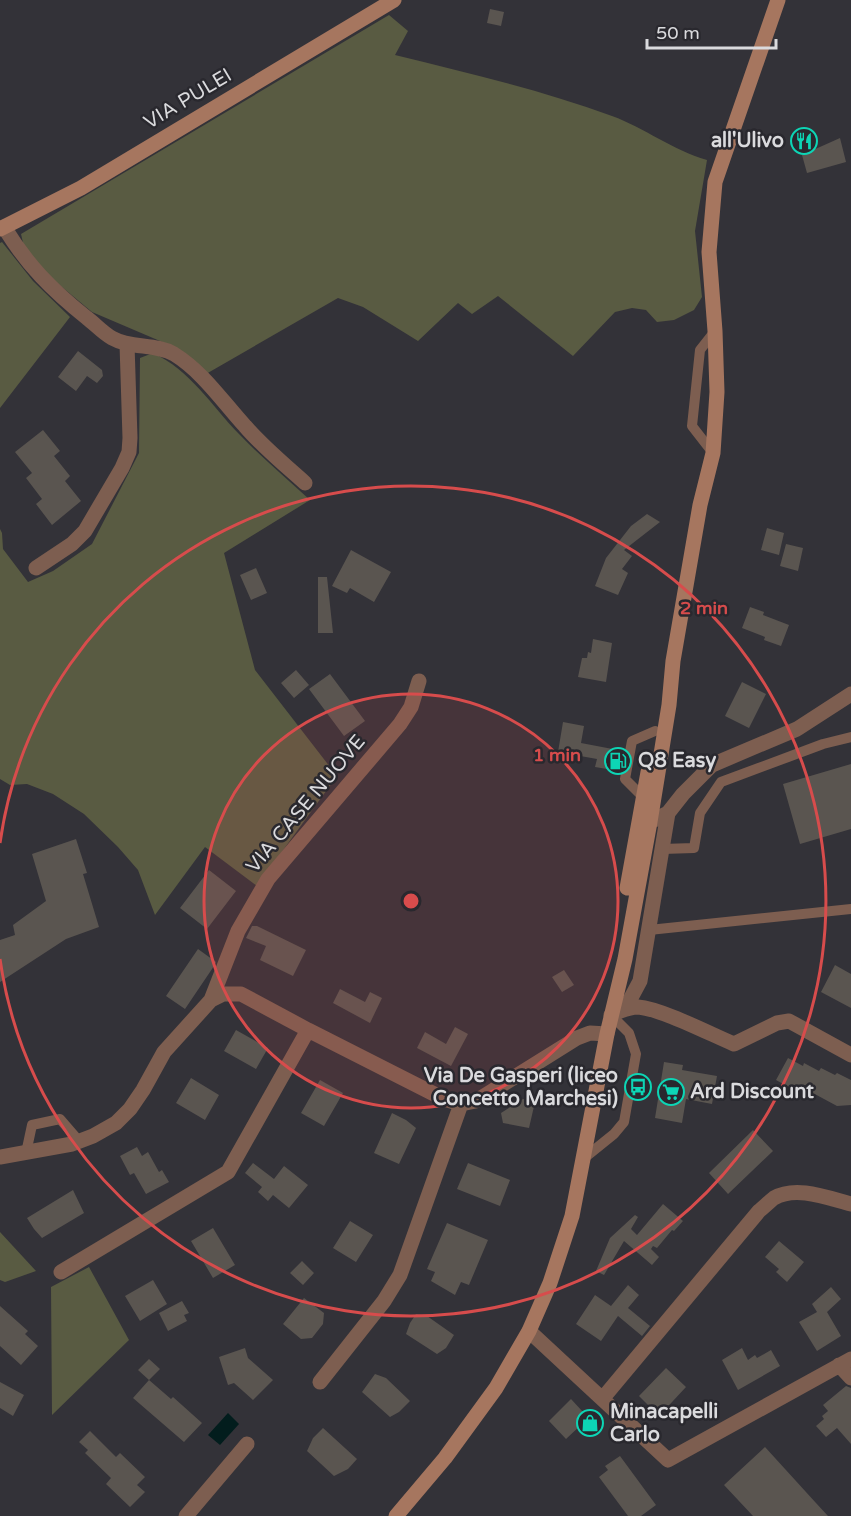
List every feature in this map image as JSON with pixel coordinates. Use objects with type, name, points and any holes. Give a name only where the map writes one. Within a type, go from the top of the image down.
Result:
[{"type":"main road","name":"VIA PULEI","points":[[2,228],[81,188],[394,0]]},
{"type":"main road","points":[[396,1516],[445,1458],[484,1406],[529,1331],[550,1283],[572,1216],[607,1034],[615,1010],[625,958],[650,822],[669,705],[673,661],[700,506],[713,453],[717,392],[709,252],[715,182],[777,3]]},
{"type":"main road","points":[[615,1010],[615,955],[660,703],[673,661]]},
{"type":"street","points":[[2,228],[20,253],[58,295],[113,338],[128,344],[163,349],[175,355],[198,374],[246,428],[305,483]]},
{"type":"street","points":[[36,568],[65,550],[85,531],[129,452],[128,344]]},
{"type":"street","name":"VIA CASE NUOVE","points":[[0,1157],[79,1141],[116,1123],[130,1109],[164,1052],[211,1000],[238,931],[268,879],[400,724],[411,707],[419,681]]},
{"type":"street","points":[[650,822],[668,813],[712,765],[797,729],[851,694]]},
{"type":"street","points":[[615,1010],[640,981],[668,813]]},
{"type":"street","points":[[640,981],[651,1001],[662,1014]]},
{"type":"street","points":[[211,1000],[223,994],[241,994],[444,1099],[461,1104],[476,1101],[577,1038],[601,1017],[615,1010],[638,1007],[662,1014],[734,1044],[777,1023],[789,1021],[851,1055]]},
{"type":"street","points":[[61,1272],[228,1172],[308,1030]]},
{"type":"street","points":[[577,1038],[590,1033],[607,1034]]},
{"type":"street","points":[[320,1382],[384,1301],[400,1275],[461,1104]]},
{"type":"street","points":[[603,1398],[759,1211],[775,1197],[796,1192],[851,1204]]},
{"type":"street","points":[[529,1331],[668,1460],[845,1362],[851,1378]]},
{"type":"street","points":[[186,1516],[247,1444]]},
{"type":"lane","points":[[713,453],[692,426],[700,350],[715,331]]},
{"type":"lane","points":[[643,797],[625,779],[632,741],[655,731]]},
{"type":"lane","points":[[662,849],[694,848],[700,813],[722,782],[823,744],[851,737]]},
{"type":"lane","points":[[649,930],[851,909]]},
{"type":"lane","points":[[583,1159],[614,1134],[624,1122],[636,1054],[629,1033],[615,1010]]},
{"type":"lane","points":[[26,1153],[32,1125],[60,1119],[79,1141]]},
{"type":"shaded area","points":[[389,15],[408,31],[395,55],[505,82],[586,107],[624,121],[682,151],[707,160],[695,231],[702,297],[694,310],[674,320],[657,322],[646,310],[632,308],[615,312],[573,356],[498,296],[472,314],[458,303],[418,341],[363,307],[338,298],[206,374],[174,347],[92,312],[38,267],[24,247],[21,234]]},
{"type":"shaded area","points":[[2,242],[33,281],[70,317],[0,408],[0,243]]},
{"type":"shaded area","points":[[153,353],[189,378],[247,443],[310,500],[224,553],[255,670],[337,776],[257,886],[205,847],[155,915],[138,870],[84,814],[53,794],[27,784],[10,785],[0,779],[0,529],[3,549],[28,582],[53,571],[92,544],[139,453],[140,358]]},
{"type":"shaded area","points":[[0,1232],[36,1271],[5,1282],[0,1280]]},
{"type":"shaded area","points":[[89,1267],[129,1340],[52,1415],[51,1287]]},
{"type":"shaded area","points":[[228,1413],[239,1424],[220,1445],[208,1435]]},
{"type":"building","points":[[490,9],[504,12],[501,26],[487,23]]},
{"type":"building","points":[[840,138],[846,162],[807,173],[802,155]]},
{"type":"building","points":[[78,351],[102,370],[103,376],[97,383],[87,376],[76,391],[58,377]]},
{"type":"building","points":[[43,430],[60,451],[54,456],[70,476],[65,481],[81,501],[52,525],[36,504],[42,499],[26,478],[32,473],[15,452]]},
{"type":"building","points":[[647,514],[660,522],[624,550],[632,556],[622,569],[628,573],[618,595],[595,586],[606,558],[631,526]]},
{"type":"building","points":[[767,528],[784,533],[779,555],[761,550]]},
{"type":"building","points":[[786,544],[803,548],[798,571],[780,566]]},
{"type":"building","points":[[351,550],[391,572],[374,602],[350,588],[347,593],[332,586]]},
{"type":"building","points":[[256,568],[267,593],[251,600],[240,575]]},
{"type":"building","points":[[318,577],[327,577],[333,633],[318,633]]},
{"type":"building","points":[[750,607],[764,612],[763,615],[789,625],[781,646],[742,628]]},
{"type":"building","points":[[593,639],[612,643],[606,682],[578,677],[582,658],[587,658],[588,652],[591,653]]},
{"type":"building","points":[[296,670],[309,685],[294,698],[281,683]]},
{"type":"building","points":[[330,674],[365,721],[344,736],[309,689]]},
{"type":"building","points":[[742,682],[766,694],[749,728],[725,716]]},
{"type":"building","points":[[563,722],[584,726],[581,743],[623,751],[619,771],[595,767],[597,759],[558,752]]},
{"type":"building","points":[[851,764],[851,829],[800,844],[783,784]]},
{"type":"building","points":[[76,839],[87,873],[83,874],[99,927],[66,939],[0,982],[0,940],[15,935],[13,925],[46,901],[32,854]]},
{"type":"building","points":[[209,870],[236,891],[207,929],[180,908]]},
{"type":"building","points":[[252,926],[257,926],[306,950],[293,976],[260,960],[266,946],[246,938]]},
{"type":"building","points":[[198,949],[216,962],[185,1009],[166,996]]},
{"type":"building","points":[[835,965],[851,974],[851,1008],[821,992]]},
{"type":"building","points":[[564,970],[574,985],[562,992],[552,977]]},
{"type":"building","points":[[340,989],[365,1002],[370,992],[382,998],[370,1023],[333,1003]]},
{"type":"building","points":[[455,1027],[468,1034],[451,1066],[417,1048],[425,1032],[446,1044]]},
{"type":"building","points":[[236,1030],[268,1048],[256,1069],[224,1051]]},
{"type":"building","points":[[788,1058],[803,1066],[804,1063],[819,1071],[821,1068],[851,1080],[851,1105],[837,1106],[811,1092],[809,1095],[796,1087],[794,1090],[776,1080]]},
{"type":"building","points":[[664,1062],[683,1065],[682,1070],[717,1076],[712,1104],[686,1099],[682,1123],[655,1118]]},
{"type":"building","points":[[191,1078],[219,1095],[205,1120],[176,1103]]},
{"type":"building","points":[[320,1080],[343,1093],[324,1126],[301,1113]]},
{"type":"building","points":[[523,1099],[535,1102],[529,1128],[503,1123],[501,1113]]},
{"type":"building","points":[[392,1113],[416,1128],[399,1164],[374,1153]]},
{"type":"building","points":[[753,1130],[773,1151],[728,1194],[709,1173]]},
{"type":"building","points":[[137,1147],[142,1156],[148,1152],[159,1172],[162,1170],[169,1182],[146,1194],[134,1173],[130,1175],[120,1156]]},
{"type":"building","points":[[253,1163],[274,1179],[284,1166],[308,1185],[289,1208],[273,1195],[268,1201],[258,1192],[262,1187],[245,1173]]},
{"type":"building","points":[[468,1163],[510,1180],[500,1206],[457,1189]]},
{"type":"building","points":[[73,1190],[84,1213],[42,1238],[27,1218]]},
{"type":"building","points":[[663,1204],[683,1221],[657,1248],[653,1246],[651,1249],[659,1257],[652,1265],[624,1241],[604,1275],[596,1271],[610,1238],[635,1215],[638,1217],[631,1229],[637,1235]]},
{"type":"building","points":[[350,1221],[373,1235],[356,1262],[333,1248]]},
{"type":"building","points":[[447,1223],[488,1240],[469,1285],[461,1282],[455,1295],[431,1281],[435,1272],[427,1269]]},
{"type":"building","points":[[213,1228],[235,1265],[213,1278],[191,1241]]},
{"type":"building","points":[[779,1241],[804,1262],[787,1282],[776,1272],[779,1269],[765,1257]]},
{"type":"building","points":[[302,1261],[314,1273],[303,1285],[290,1273]]},
{"type":"building","points":[[153,1280],[167,1304],[140,1321],[125,1296]]},
{"type":"building","points":[[628,1285],[639,1295],[628,1308],[650,1326],[642,1336],[618,1316],[601,1341],[576,1324],[595,1295],[611,1306]]},
{"type":"building","points":[[831,1287],[841,1299],[827,1312],[841,1336],[817,1351],[799,1322],[817,1312],[812,1304]]},
{"type":"building","points":[[304,1298],[324,1313],[323,1324],[312,1338],[301,1339],[283,1324]]},
{"type":"building","points":[[182,1301],[189,1313],[184,1315],[187,1321],[168,1331],[159,1313]]},
{"type":"building","points":[[0,1306],[28,1331],[25,1334],[38,1346],[21,1365],[0,1346]]},
{"type":"building","points":[[416,1314],[427,1316],[454,1335],[446,1348],[437,1354],[406,1334]]},
{"type":"building","points":[[245,1348],[248,1358],[273,1380],[253,1400],[234,1383],[228,1385],[219,1357]]},
{"type":"building","points":[[742,1348],[748,1360],[771,1350],[780,1366],[738,1390],[722,1360]]},
{"type":"building","points":[[149,1359],[160,1369],[149,1380],[138,1370]]},
{"type":"building","points":[[666,1368],[686,1387],[659,1416],[639,1396]]},
{"type":"building","points":[[375,1374],[386,1378],[410,1401],[390,1417],[362,1392]]},
{"type":"building","points":[[149,1380],[171,1399],[173,1397],[202,1423],[184,1442],[133,1398]]},
{"type":"building","points":[[0,1382],[24,1395],[13,1416],[0,1408]]},
{"type":"building","points":[[846,1386],[851,1388],[851,1444],[837,1428],[826,1437],[816,1426],[824,1419],[822,1416],[828,1411],[823,1405]]},
{"type":"building","points":[[571,1399],[583,1412],[577,1418],[582,1424],[566,1439],[549,1421]]},
{"type":"building","points":[[323,1428],[357,1459],[348,1469],[334,1476],[307,1451],[313,1438]]},
{"type":"building","points":[[90,1431],[116,1457],[120,1453],[145,1477],[137,1485],[145,1492],[130,1507],[106,1484],[111,1478],[85,1453],[88,1450],[79,1442]]},
{"type":"building","points":[[765,1447],[828,1516],[753,1516],[724,1485]]},
{"type":"building","points":[[620,1456],[656,1505],[641,1516],[628,1516],[599,1477],[608,1470],[605,1466]]},
{"type":"place","name":"all'Ulivo","points":[[804,141]]},
{"type":"place","name":"Q8 Easy","points":[[618,761]]},
{"type":"place","name":"Via De Gasperi (liceo Concetto Marchesi)","points":[[638,1087]]},
{"type":"place","name":"Ard Discount","points":[[671,1092]]},
{"type":"place","name":"Minacapelli Carlo","points":[[590,1423]]}]
